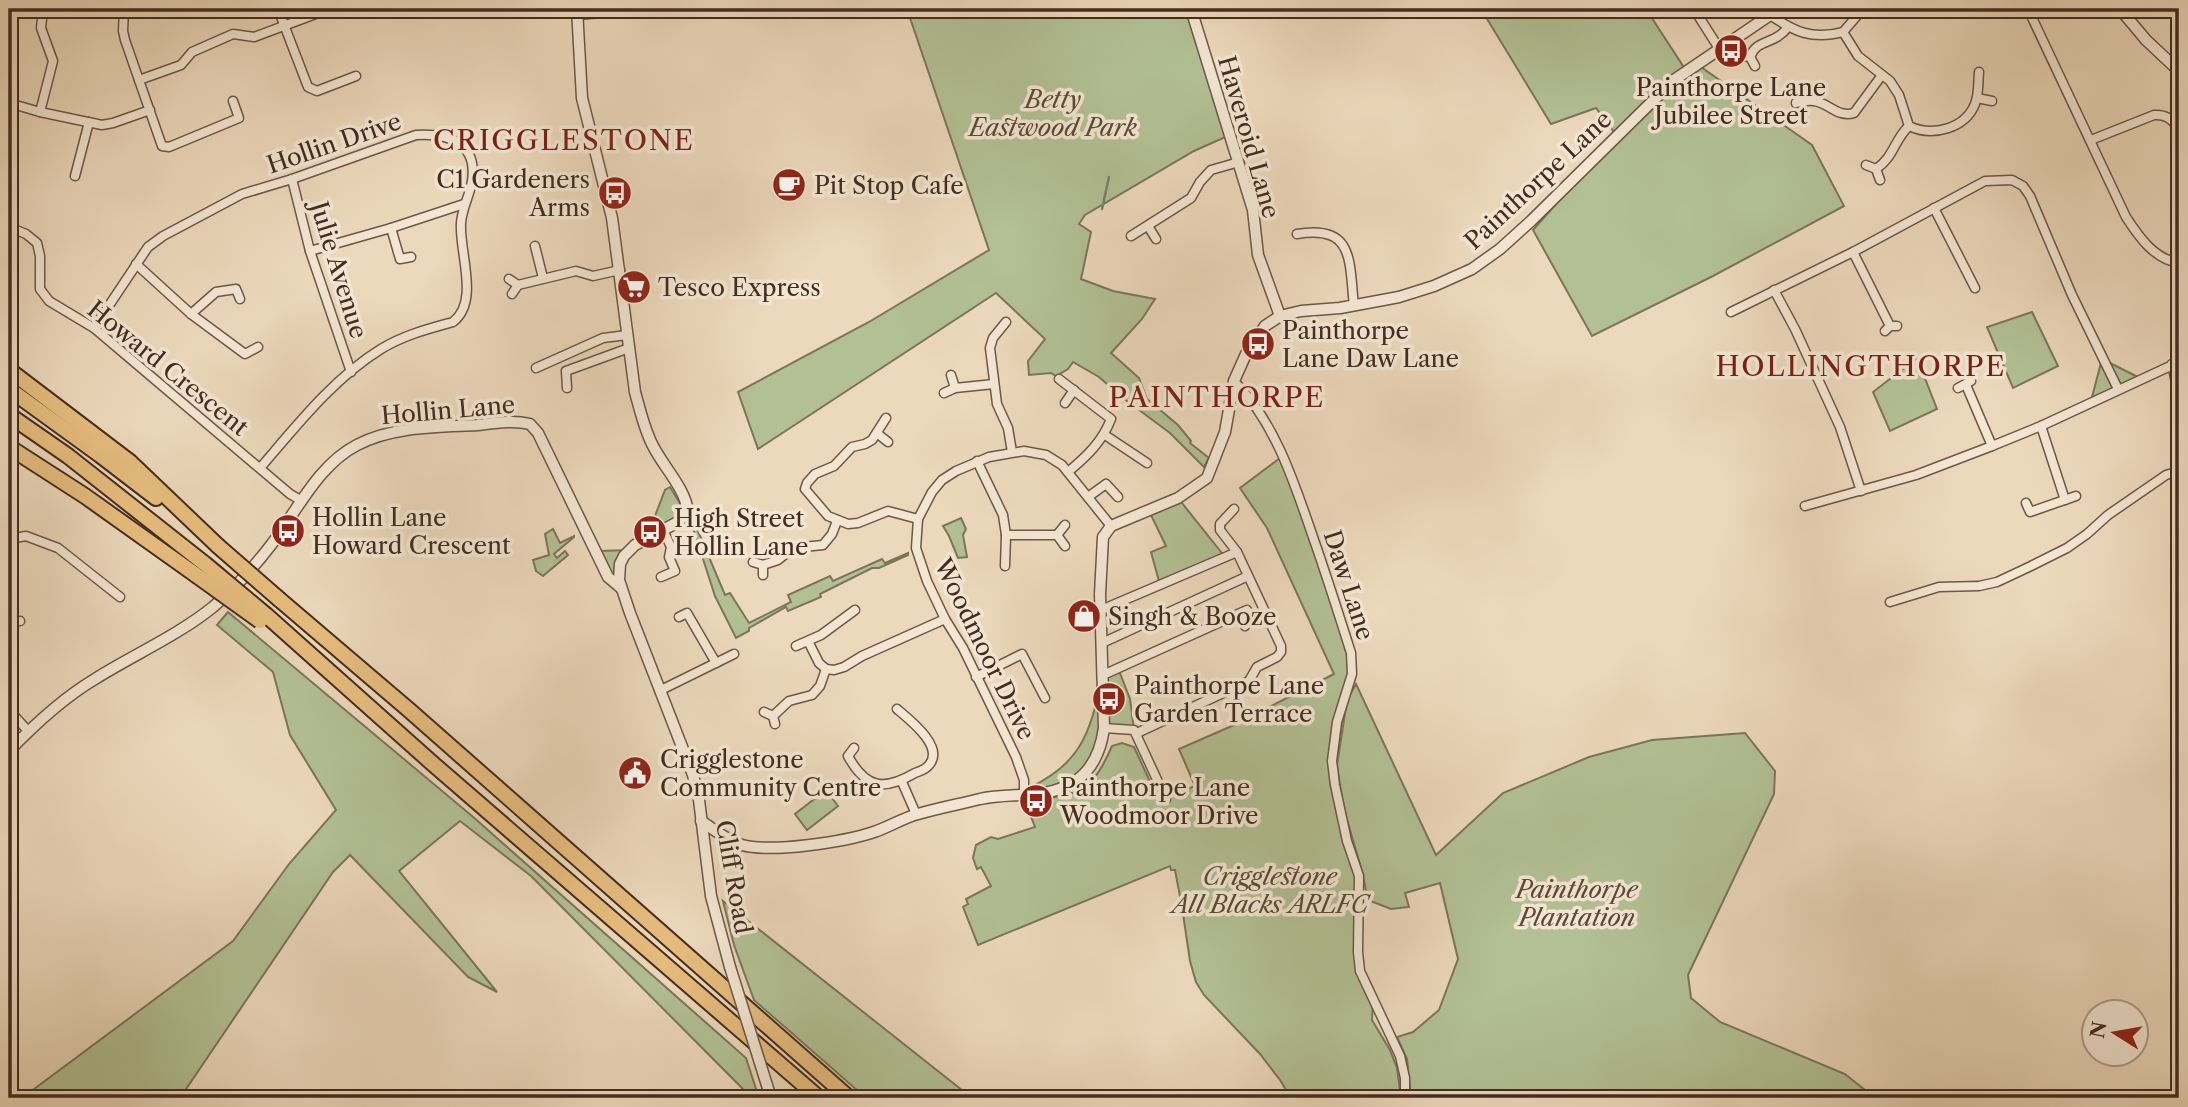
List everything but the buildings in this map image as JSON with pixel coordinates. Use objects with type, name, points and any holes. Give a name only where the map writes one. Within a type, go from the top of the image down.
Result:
[{"type":"highway","points":[[9,370],[130,462],[218,546],[409,710],[849,1098]]},
{"type":"highway","points":[[9,389],[218,546]]},
{"type":"highway","points":[[9,415],[68,456],[200,569],[291,637],[818,1098]]},
{"type":"highway","points":[[9,447],[200,569]]},
{"type":"street","points":[[40,112],[53,61],[41,28],[43,9]]},
{"type":"street","points":[[124,9],[123,32],[162,146],[169,147],[239,118],[233,100]]},
{"type":"street","points":[[278,9],[308,87],[317,91],[356,76]]},
{"type":"street","points":[[139,80],[181,65],[192,52],[233,34],[254,37],[329,9]]},
{"type":"street","points":[[621,588],[619,572],[624,556],[635,545],[684,517],[688,512],[687,504],[653,446],[642,418],[627,335],[612,218],[582,98],[578,12],[612,12],[625,9]]},
{"type":"street","name":"Haveroid Lane","points":[[1191,9],[1253,210],[1258,255],[1280,316]]},
{"type":"street","points":[[1694,9],[1720,50]]},
{"type":"street","points":[[1771,12],[1788,27],[1810,36],[1843,32],[1863,9]]},
{"type":"street","points":[[1904,9],[1911,13],[1924,14],[1940,9],[1946,17]]},
{"type":"street","points":[[2028,9],[2126,217],[2139,237],[2154,252],[2169,261],[2179,263]]},
{"type":"street","points":[[2120,9],[2146,40],[2179,71]]},
{"type":"street","name":"Painthorpe Lane","points":[[1280,316],[1399,297],[1434,286],[1472,269],[1500,249],[1531,221],[1674,80],[1771,12]]},
{"type":"street","points":[[1755,66],[1746,57],[1756,47],[1779,38],[1788,27]]},
{"type":"street","points":[[1843,32],[1858,56],[1890,80],[1899,95],[1909,126],[1915,129],[1933,131],[1951,127],[1971,112],[1977,98],[1979,72]]},
{"type":"street","points":[[1796,103],[1810,100],[1843,114],[1854,113],[1882,75]]},
{"type":"street","points":[[1810,89],[1810,100]]},
{"type":"street","points":[[1977,98],[1992,101]]},
{"type":"street","points":[[9,103],[108,125],[150,110]]},
{"type":"street","points":[[2091,140],[2154,115],[2163,114],[2179,128]]},
{"type":"street","points":[[75,176],[89,122]]},
{"type":"street","points":[[1876,170],[1892,154],[1909,126]]},
{"type":"street","name":"Hollin Drive","points":[[94,328],[148,247],[163,236],[242,194],[416,135],[451,137],[461,143],[472,163],[472,181],[461,224],[467,296],[464,309],[453,322],[411,334],[382,348],[351,372],[296,425],[261,467]]},
{"type":"street","points":[[1130,236],[1192,198],[1200,182],[1211,170],[1238,162]]},
{"type":"street","points":[[1866,165],[1876,170],[1880,180]]},
{"type":"street","name":"Julie Avenue","points":[[292,179],[310,251],[351,372]]},
{"type":"street","points":[[1731,312],[1853,252],[1985,181],[2012,180],[2023,186],[2029,195],[2072,295],[2118,389]]},
{"type":"street","points":[[310,251],[464,204]]},
{"type":"street","points":[[1934,208],[1975,288]]},
{"type":"street","points":[[1148,226],[1156,239]]},
{"type":"street","name":"Howard Crescent","points":[[9,227],[26,234],[37,243],[40,256],[39,284],[44,296],[94,328],[290,494],[302,501]]},
{"type":"street","points":[[391,228],[400,259],[411,257]]},
{"type":"street","points":[[1297,234],[1316,231],[1331,234],[1345,247],[1354,306]]},
{"type":"street","points":[[535,246],[542,255],[543,278]]},
{"type":"street","points":[[1853,252],[1891,328]]},
{"type":"street","points":[[136,264],[191,314],[245,354],[258,347]]},
{"type":"street","points":[[512,294],[518,285],[543,278],[576,271],[593,276],[620,270]]},
{"type":"street","points":[[509,279],[518,285]]},
{"type":"street","points":[[191,314],[216,292],[236,289],[240,299]]},
{"type":"street","points":[[1774,290],[1840,427],[1861,491]]},
{"type":"street","points":[[701,821],[723,838],[743,845],[768,847],[837,840],[869,833],[916,814],[985,798],[1024,796],[1063,788],[1083,776],[1094,762],[1104,728],[1100,577],[1103,537],[1111,526],[1178,498],[1207,478],[1225,432],[1234,381],[1246,354],[1265,326],[1280,316]]},
{"type":"street","points":[[1006,322],[991,332],[990,348],[997,404],[1008,428],[1012,452]]},
{"type":"street","points":[[536,369],[603,338],[627,335]]},
{"type":"street","points":[[567,387],[566,371],[629,348]]},
{"type":"street","points":[[1805,506],[1916,475],[1992,446],[2175,363],[2179,396]]},
{"type":"street","points":[[951,375],[955,388]]},
{"type":"street","points":[[1059,379],[1111,419],[1105,435],[1090,453],[1068,472]]},
{"type":"street","name":"Daw Lane","points":[[1234,381],[1250,396],[1283,456],[1304,509],[1351,653],[1352,674],[1337,722],[1332,761],[1348,841],[1359,876],[1360,971],[1400,1056],[1405,1078],[1405,1098]]},
{"type":"street","points":[[944,393],[955,388],[994,384]]},
{"type":"street","points":[[1965,385],[1992,446]]},
{"type":"street","points":[[1065,402],[1073,390]]},
{"type":"street","points":[[886,418],[878,434],[864,444],[852,447],[834,466],[815,474],[805,489],[828,516],[848,524],[858,523],[888,511],[918,519]]},
{"type":"street","name":"Hollin Lane","points":[[9,751],[73,693],[212,607],[250,571],[316,481],[344,453],[381,435],[460,426],[517,422],[530,424],[538,433],[608,577],[621,588]]},
{"type":"street","points":[[2041,426],[2065,500]]},
{"type":"street","points":[[878,434],[888,442]]},
{"type":"street","points":[[1105,435],[1135,461],[1147,463]]},
{"type":"street","name":"Woodmoor Drive","points":[[1024,796],[1024,780],[1016,757],[963,648],[930,589],[916,548],[918,519],[932,492],[942,480],[977,461],[1024,451],[1055,459],[1111,526]]},
{"type":"street","points":[[977,461],[1003,515],[1006,535],[1005,566]]},
{"type":"street","points":[[1889,602],[1939,587],[1979,586],[2008,577],[2067,548],[2108,515],[2166,475],[2179,471]]},
{"type":"street","points":[[1088,497],[1107,484],[1118,497]]},
{"type":"street","points":[[2026,503],[2030,512],[2076,496]]},
{"type":"street","points":[[1137,733],[1249,681],[1257,667],[1277,657],[1281,652],[1281,646],[1237,552],[1220,530],[1220,524],[1234,509]]},
{"type":"street","points":[[753,562],[763,565],[778,560],[793,548],[823,545],[832,534],[837,521]]},
{"type":"street","points":[[1006,535],[1057,534],[1065,525]]},
{"type":"street","points":[[663,530],[671,547],[669,557],[675,571],[684,575]]},
{"type":"street","points":[[1057,534],[1065,546]]},
{"type":"street","points":[[9,539],[26,536],[58,548],[120,597]]},
{"type":"street","points":[[1101,610],[1237,552]]},
{"type":"street","points":[[763,565],[763,575]]},
{"type":"street","points":[[661,578],[675,571]]},
{"type":"street","points":[[1102,643],[1248,576]]},
{"type":"street","name":"Cliff Road","points":[[621,588],[694,775],[711,896],[771,1098]]},
{"type":"street","points":[[796,646],[821,635],[855,610]]},
{"type":"street","points":[[1103,675],[1243,612],[1245,626]]},
{"type":"street","points":[[679,617],[687,613],[716,663]]},
{"type":"street","points":[[808,641],[819,663],[826,669],[844,667],[862,656],[945,619]]},
{"type":"street","points":[[9,622],[20,621]]},
{"type":"street","points":[[661,690],[734,654]]},
{"type":"street","points":[[976,677],[1023,654],[1045,698]]},
{"type":"street","points":[[764,712],[774,720],[789,702],[812,695],[820,686],[826,669]]},
{"type":"street","points":[[854,748],[848,756],[865,779],[883,785],[902,782],[932,763],[933,755],[921,728],[897,709]]},
{"type":"street","points":[[9,710],[28,731]]},
{"type":"street","points":[[910,720],[916,711]]},
{"type":"street","points":[[1104,728],[1134,730],[1137,733],[1166,799]]},
{"type":"street","points":[[902,782],[916,814]]},
{"type":"green space","name":"Betty Eastwood Park","points":[[907,9],[1191,9],[1230,135],[1194,151],[1085,215],[1079,224],[1091,232],[1081,279],[1113,291],[1155,299],[1142,319],[1111,353],[1139,378],[1147,399],[1178,425],[1190,443],[1209,458],[1204,467],[1170,433],[1099,377],[1073,362],[1068,369],[1056,376],[1051,373],[1029,375],[1028,361],[1045,339],[996,293],[758,449],[738,392],[869,322],[989,250]]},
{"type":"green space","points":[[1481,9],[1646,9],[1687,72],[1698,65],[1812,145],[1844,206],[1713,276],[1592,336],[1533,230],[1617,136],[1596,108],[1551,124]]},
{"type":"green space","points":[[2032,312],[2058,366],[2013,388],[1987,327]]},
{"type":"green space","points":[[1917,358],[1937,409],[1890,431],[1873,392]]},
{"type":"green space","points":[[2102,359],[2140,378],[2091,401]]},
{"type":"green space","name":"Crigglestone All Blacks ARLFC","points":[[1280,458],[1304,509],[1352,666],[1332,761],[1355,864],[1358,952],[1373,1000],[1372,1020],[1390,1050],[1397,1068],[1401,1098],[1291,1098],[1260,1054],[1204,995],[1196,982],[1175,870],[1171,870],[1170,866],[978,945],[963,907],[968,904],[966,899],[991,886],[981,867],[977,869],[973,858],[976,845],[991,837],[998,839],[1035,827],[1026,804],[1080,791],[1099,771],[1112,746],[1122,743],[1134,747],[1159,801],[1195,786],[1179,749],[1234,725],[1334,674],[1267,528],[1240,488]]},
{"type":"green space","points":[[670,487],[681,505],[680,510],[670,521],[650,529],[665,490]]},
{"type":"green space","points":[[1178,498],[1225,557],[1160,585],[1151,552],[1166,546],[1149,511]]},
{"type":"green space","points":[[961,518],[966,529],[963,535],[967,557],[958,558],[943,526]]},
{"type":"green space","points":[[695,524],[725,595],[730,593],[749,623],[791,602],[788,595],[830,576],[833,581],[882,559],[885,563],[908,555],[879,568],[872,568],[820,594],[821,597],[788,611],[786,607],[736,638],[715,596],[692,525]]},
{"type":"green space","points":[[553,529],[560,543],[574,537],[554,554],[557,558],[565,551],[568,555],[543,576],[536,571],[533,560],[549,555],[545,534]]},
{"type":"green space","points":[[629,550],[613,582],[600,551]]},
{"type":"green space","points":[[228,612],[472,816],[746,1058],[759,1098],[749,1095],[531,876],[460,821],[399,871],[497,992],[468,977],[350,855],[333,872],[180,1098],[22,1098],[233,941],[289,864],[336,810],[290,735],[273,672],[217,625]]},
{"type":"green space","points":[[1118,668],[1130,699],[1134,730],[1105,729],[1094,763],[1063,788],[1023,791],[1059,770],[1071,758],[1087,731],[1103,675]]},
{"type":"green space","name":"Painthorpe Plantation","points":[[1356,684],[1436,855],[1503,793],[1589,757],[1652,740],[1745,733],[1775,771],[1774,794],[1688,975],[1691,998],[1720,1022],[1845,1074],[1875,1098],[1411,1098],[1407,1059],[1397,1037],[1413,1032],[1439,1010],[1458,959],[1440,883],[1405,893],[1409,907],[1391,909],[1368,900],[1343,806],[1337,765],[1347,700]]},
{"type":"green space","points":[[826,790],[838,806],[807,830],[795,814]]},
{"type":"green space","points":[[723,901],[972,1098],[866,1098],[754,1000],[734,945]]},
{"type":"waterway","points":[[1102,209],[1109,177]]},
{"type":"place","name":"Painthorpe Lane Jubilee Street","points":[[1731,51]]},
{"type":"place","name":"Pit Stop Cafe","points":[[789,185]]},
{"type":"place","name":"C1 Gardeners Arms","points":[[615,193]]},
{"type":"place","name":"Tesco Express","points":[[634,287]]},
{"type":"place","name":"Painthorpe Lane Daw Lane","points":[[1258,344]]},
{"type":"place","name":"Hollin Lane Howard Crescent","points":[[288,531]]},
{"type":"place","name":"High Street Hollin Lane","points":[[650,532]]},
{"type":"place","name":"Singh & Booze","points":[[1084,616]]},
{"type":"place","name":"Painthorpe Lane Garden Terrace","points":[[1109,699]]},
{"type":"place","name":"Crigglestone Community Centre","points":[[635,773]]},
{"type":"place","name":"Painthorpe Lane Woodmoor Drive","points":[[1036,801]]},
{"type":"district","name":"CRIGGLESTONE","points":[[564,140]]},
{"type":"district","name":"HOLLINGTHORPE","points":[[1861,366]]},
{"type":"district","name":"PAINTHORPE","points":[[1217,397]]}]
